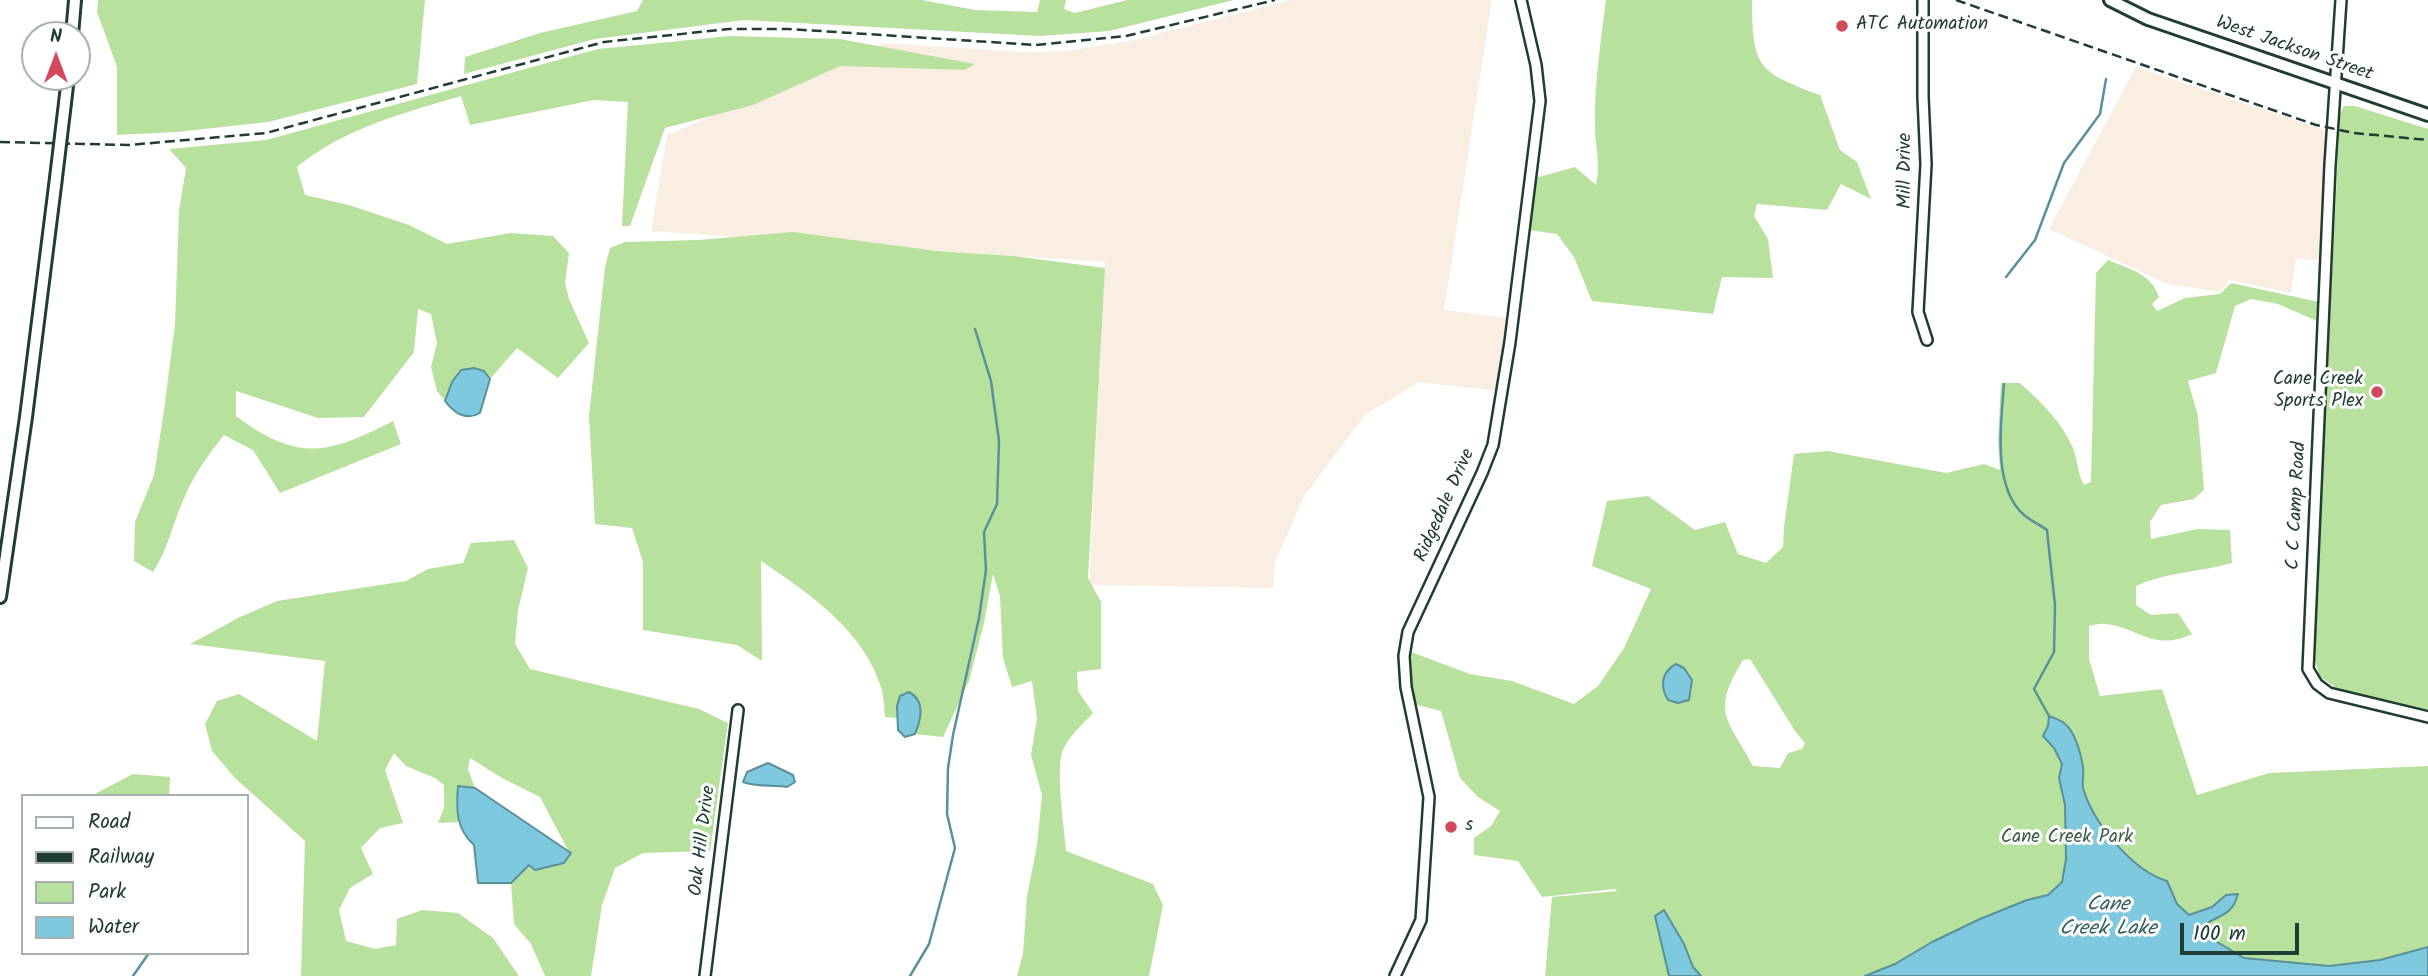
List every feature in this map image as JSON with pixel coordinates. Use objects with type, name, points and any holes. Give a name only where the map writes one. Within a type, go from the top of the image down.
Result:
[{"type":"street","points":[[73,21],[75,0]]},
{"type":"street","name":"Ridgedale Drive","points":[[1395,976],[1421,920],[1429,797],[1406,687],[1404,656],[1408,632],[1493,445],[1510,342],[1540,101],[1538,75],[1521,0]]},
{"type":"street","name":"Mill Drive","points":[[1923,0],[1926,164],[1918,312],[1927,340]]},
{"type":"street","name":"West Jackson Street","points":[[2110,0],[2148,19],[2428,116]]},
{"type":"street","name":"C C Camp Road","points":[[2341,0],[2329,192],[2308,669],[2317,684],[2329,693],[2428,717]]},
{"type":"street","points":[[0,597],[26,417],[66,91]]},
{"type":"street","name":"Oak Hill Drive","points":[[705,976],[738,710]]},
{"type":"shaded area","points":[[1291,0],[1492,0],[1444,310],[1508,318],[1498,391],[1419,382],[1365,415],[1304,496],[1275,562],[1273,588],[1089,585],[1105,262],[651,231],[667,135],[885,43],[1023,52],[1065,51],[1130,41]]},
{"type":"shaded area","points":[[2136,67],[2328,131],[2323,260],[2296,259],[2291,293],[2230,280],[2220,292],[2167,284],[2049,229]]},
{"type":"green space","points":[[98,0],[425,0],[417,84],[268,122],[177,132],[117,135],[117,67],[97,12]]},
{"type":"green space","points":[[643,0],[922,0],[975,10],[1037,12],[1040,0],[1066,0],[1064,9],[1075,13],[1127,0],[1234,0],[1109,31],[1040,36],[744,20],[595,39],[464,74],[465,57],[540,33],[637,11]]},
{"type":"green space","points":[[1606,0],[1752,0],[1754,41],[1763,65],[1784,80],[1820,95],[1840,150],[1857,162],[1871,199],[1841,184],[1827,210],[1757,204],[1754,216],[1768,239],[1773,278],[1722,277],[1713,314],[1592,301],[1574,257],[1557,234],[1529,230],[1535,178],[1575,167],[1596,185],[1596,94]]},
{"type":"green space","points":[[730,36],[840,39],[975,64],[965,70],[840,66],[753,105],[665,128],[630,226],[622,226],[628,102],[594,100],[470,125],[461,96],[375,123],[315,153],[297,167],[305,195],[349,205],[409,225],[447,244],[511,233],[553,236],[569,253],[565,283],[569,299],[589,343],[558,378],[517,348],[490,379],[484,371],[474,368],[452,382],[445,401],[437,391],[431,367],[437,343],[431,314],[418,309],[414,352],[364,417],[318,418],[236,391],[236,416],[277,441],[296,447],[331,446],[393,421],[401,444],[280,493],[253,450],[224,435],[189,488],[163,554],[153,572],[134,561],[135,522],[154,475],[175,324],[179,211],[186,168],[169,149],[266,140],[598,49]]},
{"type":"green space","name":"Cane Creek Sports Plex","points":[[2344,106],[2355,106],[2428,129],[2428,710],[2338,689],[2320,677],[2313,655],[2340,114]]},
{"type":"green space","points":[[793,232],[937,251],[1014,256],[1105,268],[1088,578],[1101,602],[1101,669],[1077,672],[1078,691],[1093,713],[1074,733],[1063,751],[1060,791],[1066,851],[1153,884],[1163,905],[1149,976],[1017,976],[1023,954],[1027,896],[1037,845],[1042,795],[1031,755],[1037,718],[1032,681],[1012,687],[1003,658],[1000,596],[993,574],[969,681],[943,737],[915,734],[920,715],[916,696],[897,706],[897,718],[885,717],[882,690],[873,668],[849,631],[816,601],[761,561],[762,661],[737,645],[643,630],[643,562],[632,528],[595,524],[589,416],[605,267],[610,248],[625,242],[698,240]]},
{"type":"green space","name":"Cane Creek Park","points":[[2108,260],[2139,273],[2156,289],[2159,297],[2152,304],[2157,311],[2185,298],[2220,294],[2231,283],[2319,302],[2317,321],[2278,304],[2251,299],[2235,306],[2216,373],[2188,381],[2198,416],[2204,490],[2194,499],[2161,505],[2150,522],[2151,539],[2197,529],[2230,530],[2232,563],[2160,578],[2136,586],[2136,605],[2151,615],[2178,613],[2192,634],[2167,641],[2118,626],[2089,626],[2089,659],[2100,696],[2162,689],[2197,795],[2269,773],[2428,766],[2428,976],[1545,976],[1552,897],[1617,891],[1615,889],[1542,897],[1518,861],[1474,855],[1474,838],[1491,826],[1500,811],[1478,797],[1460,778],[1441,711],[1413,704],[1411,652],[1470,674],[1512,681],[1574,704],[1598,686],[1624,648],[1651,589],[1592,566],[1607,501],[1648,496],[1695,530],[1725,522],[1738,554],[1766,563],[1783,547],[1794,454],[1828,451],[1946,473],[1984,464],[2000,470],[1998,441],[2001,383],[2020,383],[2050,413],[2073,448],[2084,485],[2091,482],[2096,273]],"holes":[[[1750,659],[1805,743],[1802,749],[1788,753],[1780,768],[1753,766],[1730,726],[1725,705],[1727,693],[1743,660]]]},
{"type":"green space","points":[[514,540],[528,568],[518,610],[515,644],[530,669],[699,709],[728,723],[710,851],[643,853],[615,868],[602,905],[591,976],[545,976],[531,944],[514,924],[511,883],[529,864],[536,870],[564,863],[570,854],[540,797],[470,758],[468,769],[475,788],[458,786],[456,804],[460,822],[438,823],[444,808],[444,785],[435,778],[406,766],[394,753],[385,770],[403,823],[380,828],[361,848],[373,874],[350,888],[339,910],[346,941],[375,949],[396,945],[397,919],[422,910],[458,913],[493,938],[519,976],[301,976],[305,841],[235,778],[212,751],[205,724],[217,701],[239,694],[317,741],[325,661],[190,644],[277,601],[406,581],[428,569],[463,563],[471,543]]},
{"type":"green space","points":[[133,774],[170,777],[169,794],[95,794]]},
{"type":"water","points":[[474,368],[484,371],[490,379],[480,413],[465,416],[452,409],[445,401],[452,382],[461,370]]},
{"type":"water","points":[[1676,664],[1684,668],[1692,680],[1689,700],[1678,703],[1668,700],[1663,685],[1667,671]]},
{"type":"water","points":[[909,692],[918,700],[921,711],[915,734],[905,737],[898,730],[897,706],[900,696]]},
{"type":"water","name":"Cane Creek Lake","points":[[2049,716],[2063,722],[2074,737],[2083,767],[2083,788],[2105,830],[2141,867],[2167,881],[2177,904],[2189,915],[2212,907],[2226,895],[2238,894],[2231,909],[2204,925],[2199,931],[2244,958],[2329,966],[2380,960],[2428,947],[2428,976],[1865,976],[1895,964],[1932,942],[1980,919],[2027,900],[2048,895],[2062,882],[2066,859],[2065,805],[2059,778],[2062,764],[2054,748],[2043,736]]},
{"type":"water","points":[[768,763],[793,775],[795,782],[787,787],[743,782],[747,772]]},
{"type":"water","points":[[458,786],[475,788],[571,853],[564,863],[535,870],[529,865],[511,883],[478,883],[474,845],[468,839],[458,818]]},
{"type":"water","points":[[1664,910],[1684,944],[1693,967],[1701,976],[1669,976],[1655,916]]},
{"type":"waterway","points":[[2006,277],[2035,240],[2064,163],[2100,114],[2106,79]]},
{"type":"waterway","points":[[910,976],[929,944],[955,848],[947,814],[948,768],[979,618],[986,570],[984,532],[997,504],[999,441],[991,381],[975,329]]},
{"type":"waterway","points":[[2004,384],[2001,454],[2007,488],[2024,515],[2047,530],[2055,605],[2054,652],[2034,689],[2049,716]]},
{"type":"waterway","points":[[133,976],[148,955]]},
{"type":"railway","points":[[0,142],[129,145],[266,133],[604,42],[729,29],[789,29],[1036,45],[1126,36],[1275,0]]},
{"type":"railway","points":[[1956,0],[2316,125],[2354,133],[2428,140]]},
{"type":"place","name":"ATC Automation","points":[[1842,26]]},
{"type":"place","name":"Cane Creek Sports Plex","points":[[2377,392]]},
{"type":"place","name":"s","points":[[1451,827]]}]
